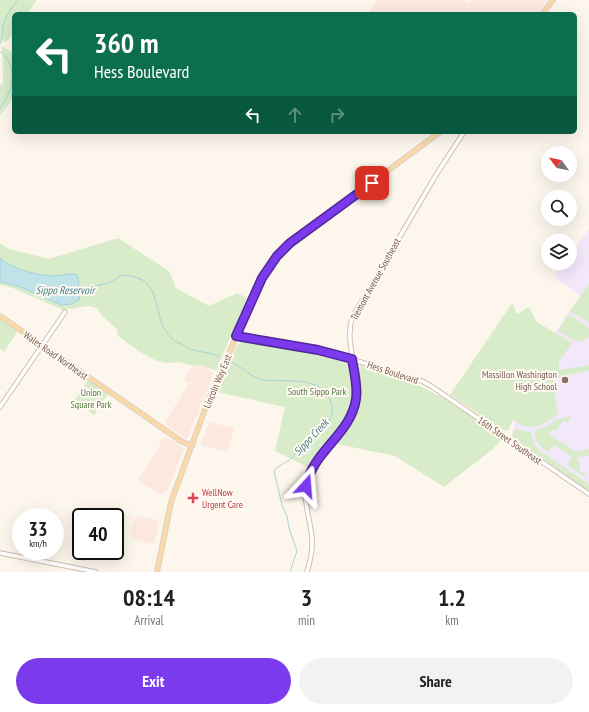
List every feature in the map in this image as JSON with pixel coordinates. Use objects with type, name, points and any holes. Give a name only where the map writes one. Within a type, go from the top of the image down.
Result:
[{"type":"main road","points":[[544,12],[553,0]]},
{"type":"main road","name":"Lincoln Way East","points":[[157,572],[172,502],[204,411],[262,278],[281,251],[437,134]]},
{"type":"main road","name":"Wales Road Northeast","points":[[0,316],[181,441],[192,446]]},
{"type":"street","name":"Tremont Avenue Southeast","points":[[307,572],[312,542],[306,500],[307,482],[316,462],[341,432],[353,411],[357,392],[349,330],[353,315],[436,175],[463,134]]},
{"type":"street","points":[[0,407],[65,312]]},
{"type":"street","name":"Hess Boulevard","points":[[236,336],[318,350],[407,376],[432,386]]},
{"type":"street","name":"16th Street Southeast","points":[[432,386],[589,494]]},
{"type":"street","points":[[0,553],[96,572]]},
{"type":"shaded area","points":[[377,0],[463,0],[469,4],[472,0],[547,0],[538,12],[368,12]]},
{"type":"shaded area","name":"Massillon Washington High School","points":[[589,229],[589,491],[513,438],[512,434],[515,420],[568,341],[555,333],[580,296],[555,277],[560,270],[577,270],[577,246]]},
{"type":"shaded area","points":[[200,365],[214,373],[187,439],[164,424],[189,383],[184,380],[189,369]]},
{"type":"shaded area","points":[[209,422],[234,428],[228,452],[201,445]]},
{"type":"shaded area","points":[[165,436],[184,449],[168,489],[162,495],[138,481]]},
{"type":"shaded area","points":[[138,516],[157,520],[159,523],[154,544],[132,538],[131,531],[133,521]]},
{"type":"green space","points":[[0,0],[37,0],[28,12],[12,12],[12,34],[6,42],[0,40]]},
{"type":"green space","points":[[2,46],[12,53],[12,100],[0,116],[0,86],[3,81]]},
{"type":"green space","points":[[118,238],[169,271],[176,288],[209,306],[237,293],[247,298],[216,371],[200,365],[194,366],[179,362],[163,362],[149,357],[118,336],[117,329],[102,316],[97,308],[88,306],[63,310],[13,288],[0,285],[0,243],[9,249],[49,259]]},
{"type":"green space","points":[[589,284],[589,323],[570,311]]},
{"type":"green space","points":[[512,303],[517,314],[529,307],[537,322],[572,343],[559,362],[559,370],[589,365],[589,371],[561,376],[553,384],[558,413],[549,421],[531,427],[520,424],[515,420],[512,421],[509,430],[505,431],[450,395]]},
{"type":"green space","points":[[568,314],[589,328],[589,337],[583,342],[577,340],[575,341],[558,331]]},
{"type":"green space","points":[[0,320],[17,332],[4,352],[0,349]]},
{"type":"green space","name":"South Sippo Park","points":[[241,342],[330,358],[349,365],[353,389],[352,401],[348,413],[310,468],[275,451],[285,407],[217,392],[236,347]]},
{"type":"green space","points":[[361,366],[417,384],[468,414],[500,437],[501,440],[493,449],[444,487],[395,456],[337,444],[352,421],[357,409],[360,389],[356,370]]},
{"type":"green space","name":"Union Square Park","points":[[88,380],[108,394],[94,415],[74,401]]},
{"type":"green space","points":[[570,416],[571,418],[568,423],[564,420],[556,431],[553,429],[549,434],[563,444],[564,443],[567,445],[566,446],[575,452],[589,449],[589,456],[577,457],[580,466],[579,470],[586,475],[585,477],[567,465],[572,457],[554,445],[548,452],[542,448],[535,437],[536,430],[549,425],[558,418]]},
{"type":"green space","points":[[516,429],[531,432],[535,445],[538,449],[589,484],[589,491],[513,438],[512,434]]},
{"type":"water","name":"Sippo Reservoir","points":[[0,258],[12,266],[33,273],[54,276],[76,274],[78,277],[80,299],[72,304],[61,305],[18,286],[0,282]]},
{"type":"waterway","name":"Sippo Creek","points":[[0,44],[3,34],[3,26],[9,12],[17,0]]},
{"type":"waterway","name":"Sippo Creek","points":[[0,51],[10,64],[12,71],[9,93],[0,108]]},
{"type":"waterway","name":"Sippo Creek","points":[[80,289],[109,283],[122,275],[136,277],[146,283],[152,290],[165,330],[173,340],[196,351],[209,353],[219,357]]},
{"type":"waterway","name":"Sippo Creek","points":[[231,362],[259,379],[302,382],[319,387],[326,393],[332,404],[332,416],[330,420],[319,432],[302,445],[291,459],[274,471],[282,505],[287,516],[289,528],[297,551],[290,572]]},
{"type":"place","name":"Massillon Washington High School","points":[[565,380]]},
{"type":"place","name":"WellNow Urgent Care","points":[[193,498]]},
{"type":"route","points":[[306,486],[316,462],[341,432],[353,411],[357,392],[352,359],[318,350],[236,336],[262,278],[281,251],[372,183]]}]
